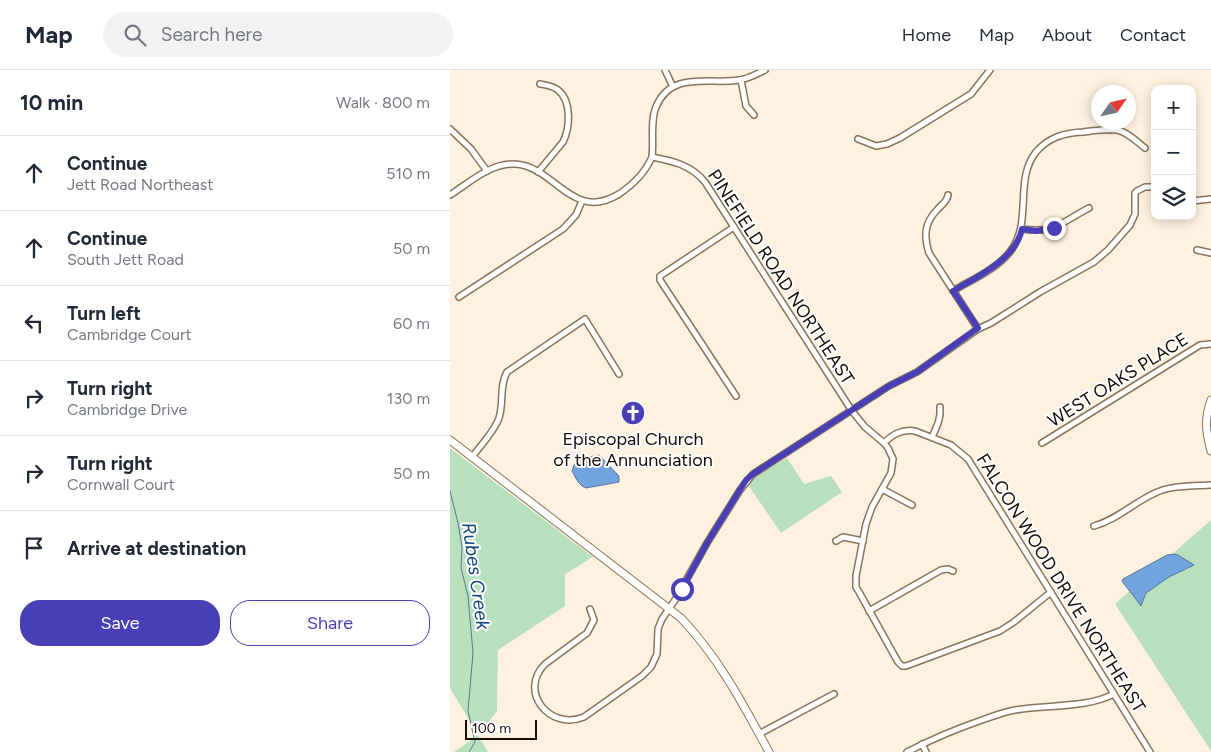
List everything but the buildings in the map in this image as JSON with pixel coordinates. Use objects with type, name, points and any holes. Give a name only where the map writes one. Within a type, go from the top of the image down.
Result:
[{"type":"street","points":[[665,70],[673,87]]},
{"type":"street","points":[[450,195],[486,171],[500,165],[514,164],[526,166],[538,172],[567,194],[582,201],[602,201],[617,195],[641,176],[652,157],[656,107],[662,97],[673,87],[690,81],[740,80],[764,70]]},
{"type":"street","points":[[860,140],[876,146],[887,144],[900,138],[971,94],[990,70]]},
{"type":"street","points":[[740,80],[746,106],[754,115]]},
{"type":"street","points":[[538,172],[566,137],[568,118],[567,107],[561,93],[552,87],[540,84]]},
{"type":"street","points":[[450,129],[471,149],[486,171]]},
{"type":"street","points":[[953,291],[994,266],[1010,252],[1022,229],[1026,170],[1031,158],[1042,145],[1053,137],[1069,133],[1109,130]]},
{"type":"street","points":[[1116,130],[1125,133],[1145,148]]},
{"type":"street","name":"PINEFIELD ROAD NORTHEAST","points":[[652,157],[679,163],[696,172],[705,182],[852,410],[865,427],[884,443]]},
{"type":"street","points":[[590,609],[594,620],[587,633],[545,664],[537,680],[536,692],[540,705],[546,712],[558,719],[571,721],[584,717],[649,670],[656,654],[659,624],[682,589],[707,543],[746,480],[889,386],[917,372],[978,328],[991,323],[1040,292],[1083,270],[1102,256],[1120,238],[1133,218],[1135,193],[1145,187],[1151,187]]},
{"type":"street","points":[[948,194],[947,201],[936,211],[925,228],[925,239],[929,253],[978,328]]},
{"type":"street","points":[[1196,201],[1211,199]]},
{"type":"street","points":[[459,297],[564,229],[576,215],[582,201]]},
{"type":"street","points":[[1022,229],[1036,231],[1054,228],[1089,208]]},
{"type":"street","points":[[734,227],[663,272],[660,280],[736,396]]},
{"type":"street","points":[[1197,250],[1211,253]]},
{"type":"street","points":[[472,457],[498,419],[507,372],[585,319],[619,374]]},
{"type":"street","name":"WEST OAKS PLACE","points":[[1042,443],[1200,345],[1211,344]]},
{"type":"street","points":[[1211,400],[1206,414],[1206,429],[1211,451]]},
{"type":"street","points":[[932,437],[941,416],[940,407]]},
{"type":"street","name":"FALCON WOOD DRIVE NORTHEAST","points":[[884,443],[896,433],[908,430],[951,445],[968,459],[1150,752]]},
{"type":"street","points":[[450,440],[669,608],[694,632],[711,652],[736,691],[769,752]]},
{"type":"street","points":[[884,443],[891,454],[893,464],[891,473],[869,515],[856,581],[859,592],[869,611],[902,666],[1000,631],[1051,592]]},
{"type":"street","points":[[1094,526],[1106,522],[1154,493],[1177,486],[1211,485]]},
{"type":"street","points":[[882,489],[912,505]]},
{"type":"street","points":[[836,541],[843,537],[863,541]]},
{"type":"street","points":[[869,611],[941,570],[953,570]]},
{"type":"street","points":[[759,734],[834,694]]},
{"type":"street","points":[[907,752],[946,732],[1012,710],[1087,703],[1101,700],[1114,694]]},
{"type":"street","points":[[922,744],[926,752]]},
{"type":"green space","points":[[450,448],[593,557],[565,574],[565,606],[498,650],[497,711],[478,735],[450,688]]},
{"type":"green space","points":[[787,458],[804,484],[831,476],[842,492],[781,533],[748,485],[757,475]]},
{"type":"green space","points":[[1211,520],[1211,751],[1115,604]]},
{"type":"green space","points":[[478,735],[488,752],[454,752]]},
{"type":"water","points":[[599,455],[619,476],[619,482],[583,487],[572,471],[574,465],[585,458]]},
{"type":"water","points":[[1173,554],[1194,565],[1169,577],[1146,593],[1141,606],[1122,581],[1123,579],[1167,555]]},
{"type":"waterway","name":"Rubes Creek","points":[[450,491],[462,547],[461,568],[468,596],[473,653],[468,711],[475,742],[469,752]]},
{"type":"place","name":"Episcopal Church of the Annunciation","points":[[633,413]]},
{"type":"route","points":[[682,589],[707,543],[746,480],[889,386],[917,372],[978,328],[953,291],[994,266],[1010,252],[1022,229],[1036,231],[1054,228]]}]
